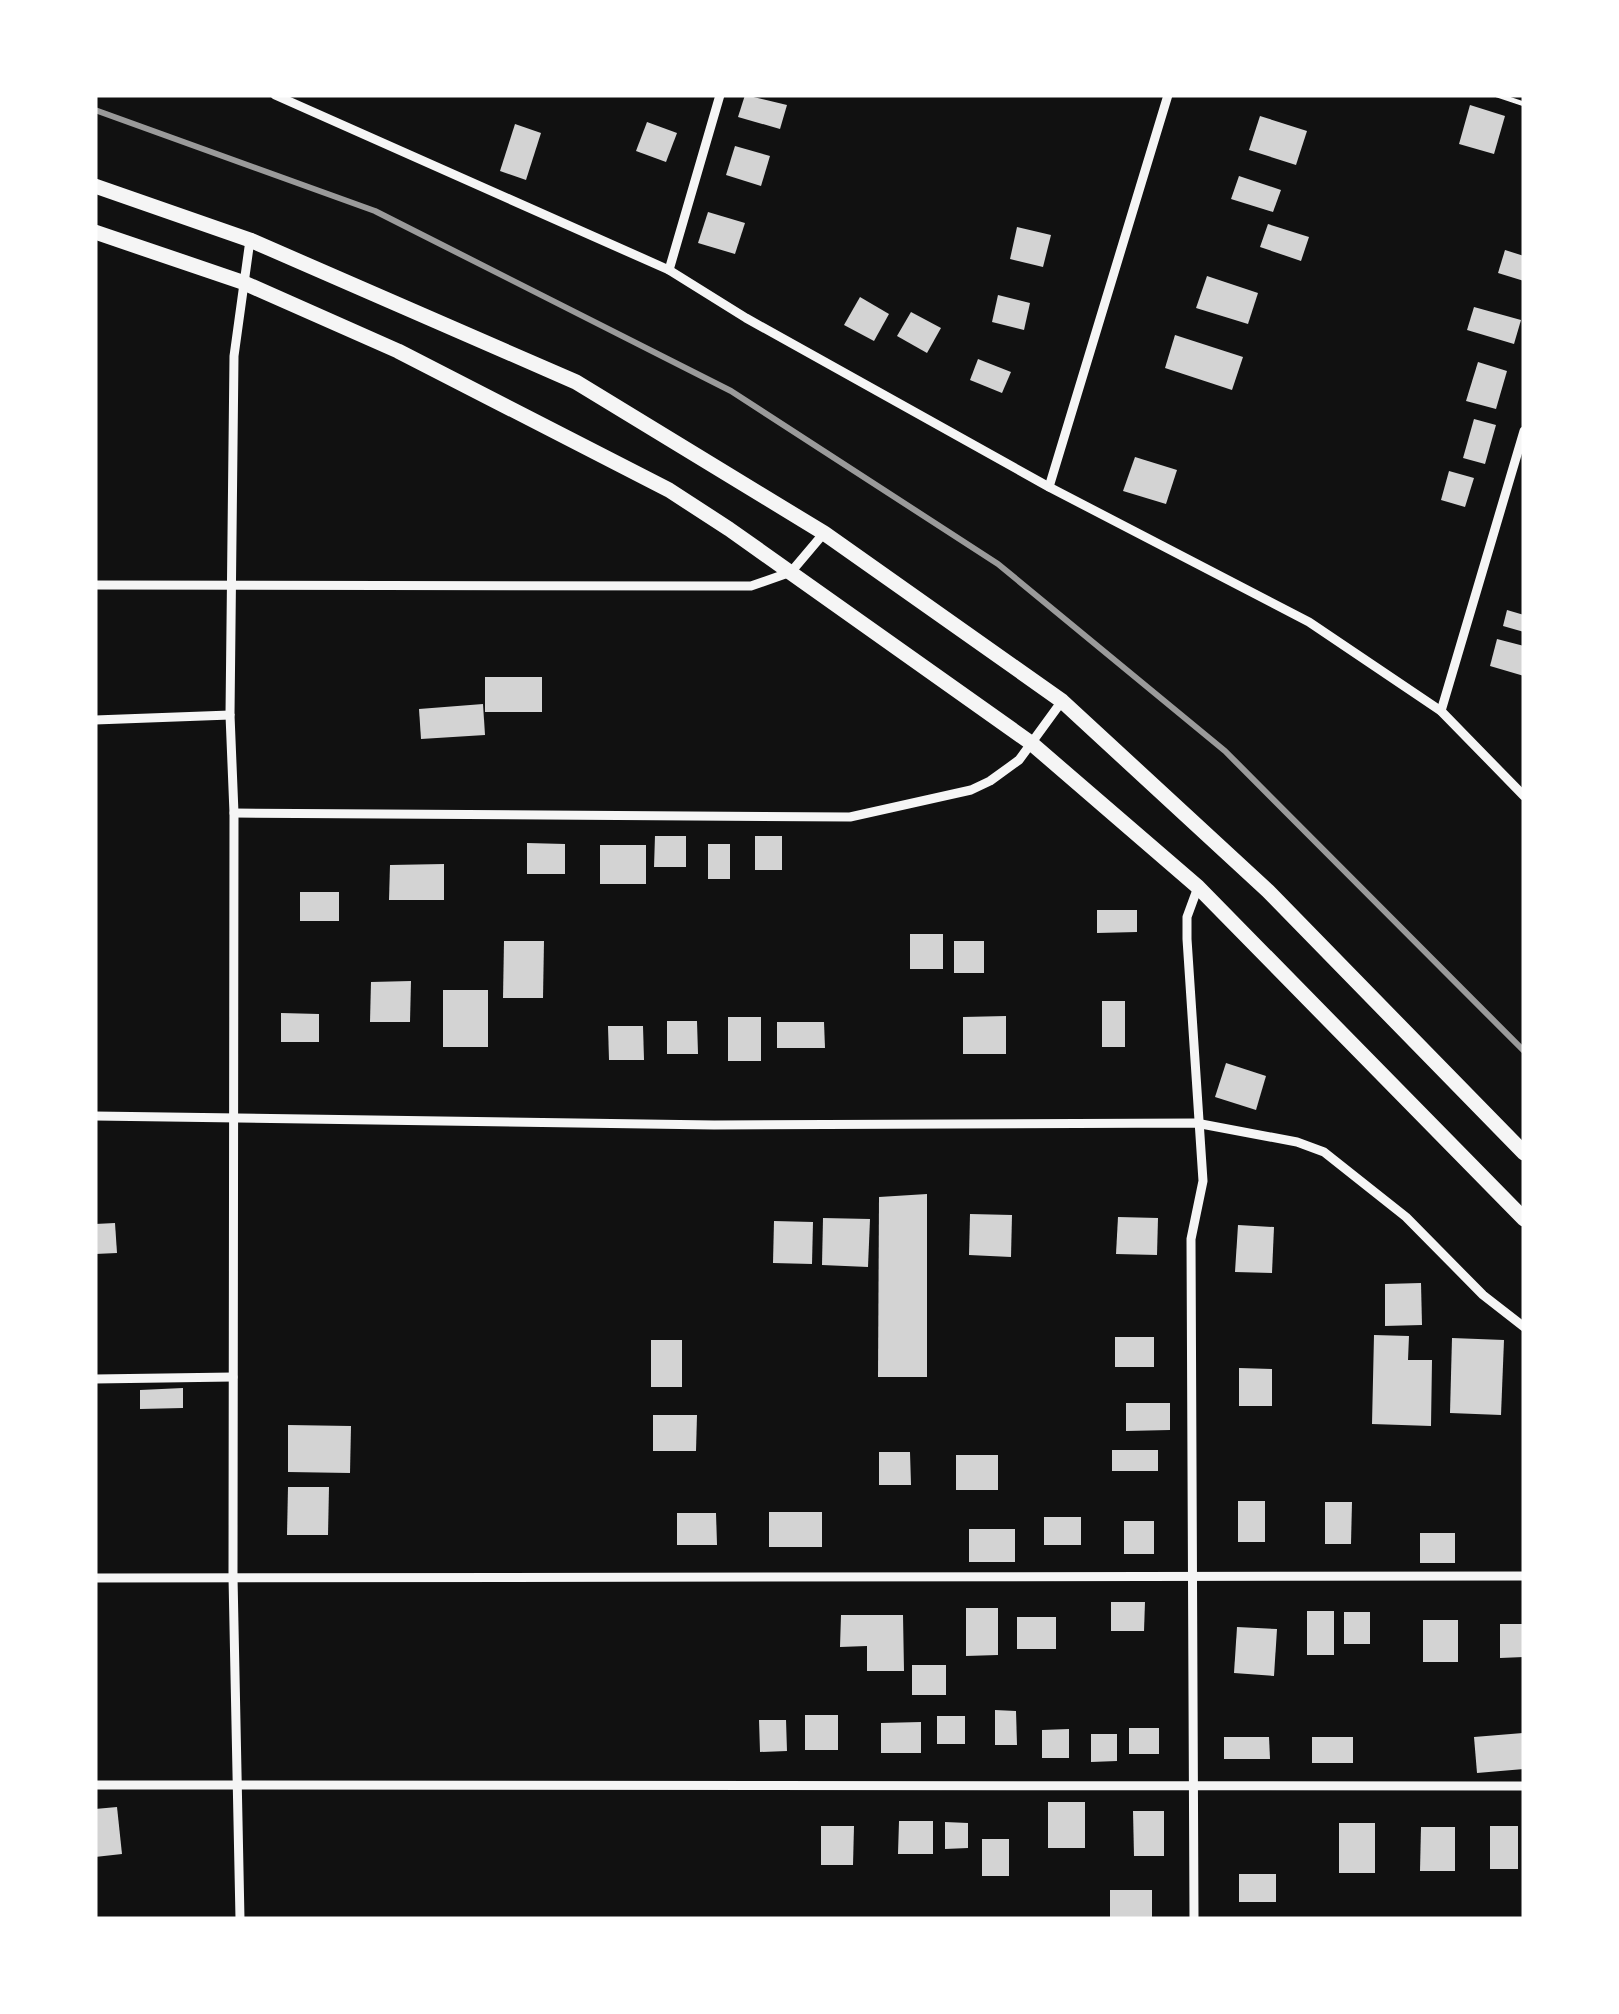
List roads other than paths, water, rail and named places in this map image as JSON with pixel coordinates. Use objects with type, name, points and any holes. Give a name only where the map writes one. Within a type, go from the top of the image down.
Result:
[{"type":"main road","points":[[95,186],[250,240],[576,382],[824,533],[1062,701],[1268,891],[1524,1153]]},
{"type":"main road","points":[[95,232],[242,282],[398,351],[668,490],[791,572],[1031,743],[1198,887],[1524,1219]]},
{"type":"street","points":[[275,95],[287,97],[669,270],[1049,486],[1309,622],[1441,711],[1524,796]]},
{"type":"street","points":[[669,270],[720,95]]},
{"type":"street","points":[[1049,486],[1168,95]]},
{"type":"street","points":[[240,1919],[233,1578],[234,814],[230,715],[234,356],[250,240]]},
{"type":"street","points":[[1441,711],[1524,430]]},
{"type":"street","points":[[95,585],[752,586],[791,572],[824,533]]},
{"type":"street","points":[[234,814],[850,817],[970,790],[1004,772],[1062,701]]},
{"type":"street","points":[[95,720],[230,715]]},
{"type":"street","points":[[1194,1919],[1191,1238],[1203,1181],[1196,1123],[1187,939],[1188,917],[1198,887]]},
{"type":"street","points":[[95,1116],[714,1125],[1196,1123],[1298,1142],[1324,1152],[1406,1216],[1483,1294],[1524,1327]]},
{"type":"street","points":[[95,1379],[233,1377]]},
{"type":"street","points":[[95,1578],[1524,1576]]},
{"type":"street","points":[[95,1785],[1194,1789],[1524,1786]]},
{"type":"lane","points":[[1496,95],[1524,104]]},
{"type":"railway","points":[[95,110],[375,211],[731,391],[998,564],[1225,751],[1524,1051]]}]
